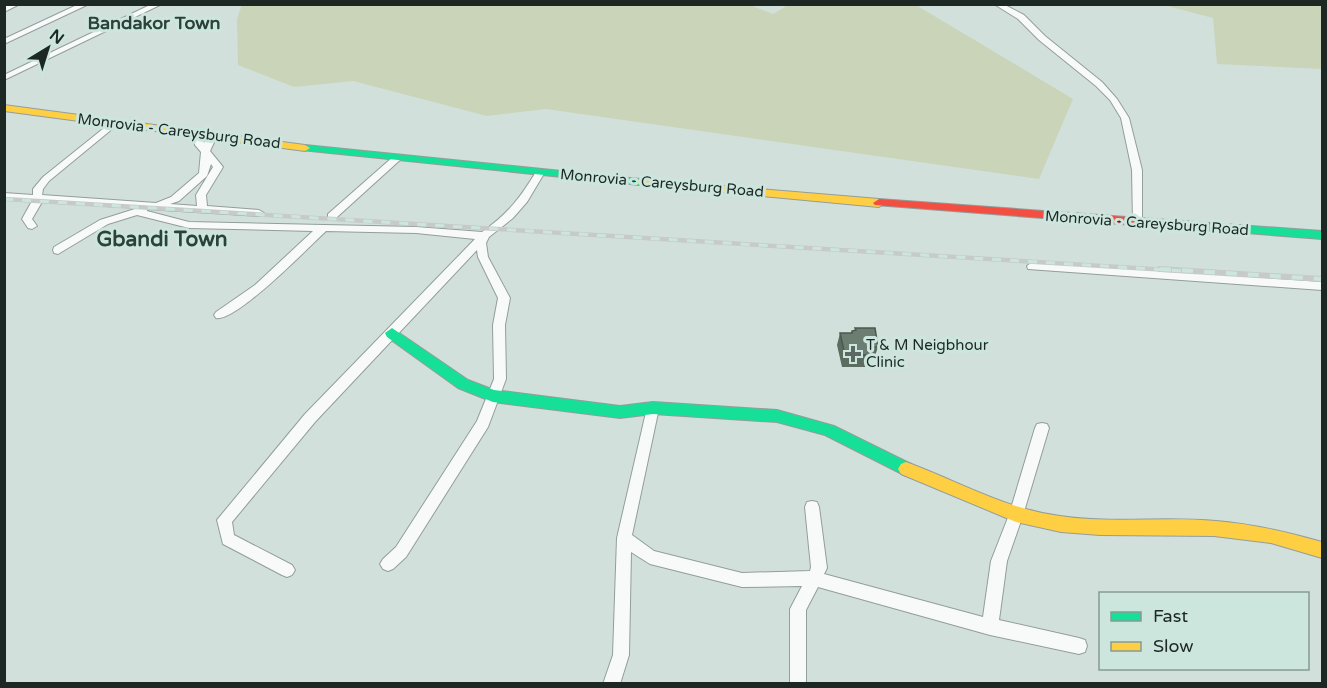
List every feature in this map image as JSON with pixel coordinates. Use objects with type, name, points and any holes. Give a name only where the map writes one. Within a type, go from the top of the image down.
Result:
[{"type":"main road","name":"Monrovia - Careysburg Road","points":[[4,108],[212,136],[540,172],[1138,223],[1323,235]]},
{"type":"main road","points":[[392,333],[463,384],[493,396],[620,412],[653,408],[703,413],[757,414],[801,421],[829,430],[911,472],[1016,515],[1061,524],[1090,526],[1214,528],[1271,535],[1323,550]]},
{"type":"street","points":[[4,10],[17,4]]},
{"type":"street","points":[[4,42],[86,4]]},
{"type":"street","points":[[4,78],[159,4]]},
{"type":"street","points":[[997,4],[1021,17],[1042,39],[1099,84],[1113,99],[1125,118],[1137,170],[1138,223]]},
{"type":"street","points":[[32,226],[27,219],[35,208],[38,189],[46,179],[114,123]]},
{"type":"street","points":[[197,134],[205,150],[218,167],[201,195],[202,209]]},
{"type":"street","points":[[58,250],[104,222],[175,199],[201,178],[206,170],[205,150],[212,136]]},
{"type":"street","points":[[332,216],[397,158]]},
{"type":"street","points":[[287,570],[228,539],[224,520],[310,418],[484,236],[503,223],[527,197],[540,172]]},
{"type":"street","points":[[4,196],[260,213]]},
{"type":"street","points":[[136,212],[189,225],[416,230],[484,236]]},
{"type":"street","points":[[220,315],[259,288],[324,227]]},
{"type":"street","points":[[388,564],[401,552],[483,423],[500,379],[499,325],[505,304],[480,250],[484,236]]},
{"type":"street","points":[[1032,266],[1323,286]]},
{"type":"street","points":[[611,684],[621,655],[624,538],[653,408]]},
{"type":"street","points":[[990,627],[999,561],[1016,515],[1042,428]]},
{"type":"street","points":[[798,684],[798,609],[819,568],[812,507]]},
{"type":"street","points":[[624,538],[650,556],[742,580],[814,578],[878,598],[990,627],[1079,645]]},
{"type":"green space","points":[[242,4],[747,4],[773,14],[788,5],[916,5],[1073,99],[1039,179],[546,109],[487,116],[353,81],[294,87],[238,65],[237,19]]},
{"type":"green space","points":[[1164,5],[1322,5],[1322,69],[1217,64],[1213,18]]},
{"type":"building","points":[[855,328],[875,328],[878,347],[867,347],[869,355],[845,355],[840,333],[852,333],[856,330]]},
{"type":"railway","points":[[4,199],[1185,271]]},
{"type":"railway","points":[[1160,269],[1322,279]]},
{"type":"traffic: fast","points":[[305,148],[640,182]]},
{"type":"traffic: fast","points":[[1237,229],[1322,235]]},
{"type":"traffic: fast","points":[[392,333],[463,384],[493,396],[620,412],[653,408],[777,416],[829,430],[906,469]]},
{"type":"traffic: slow","points":[[4,108],[305,148]]},
{"type":"traffic: slow","points":[[640,182],[879,203]]},
{"type":"traffic: slow","points":[[906,469],[1016,515],[1061,524],[1100,527],[1214,528],[1271,535],[1322,550]]},
{"type":"traffic: jam","points":[[879,203],[1237,229]]},
{"type":"place","name":"T & M Neigbhour Clinic","points":[[853,354]]},
{"type":"district","name":"Bandakor Town","points":[[154,23]]},
{"type":"district","name":"Gbandi Town","points":[[162,239]]}]
